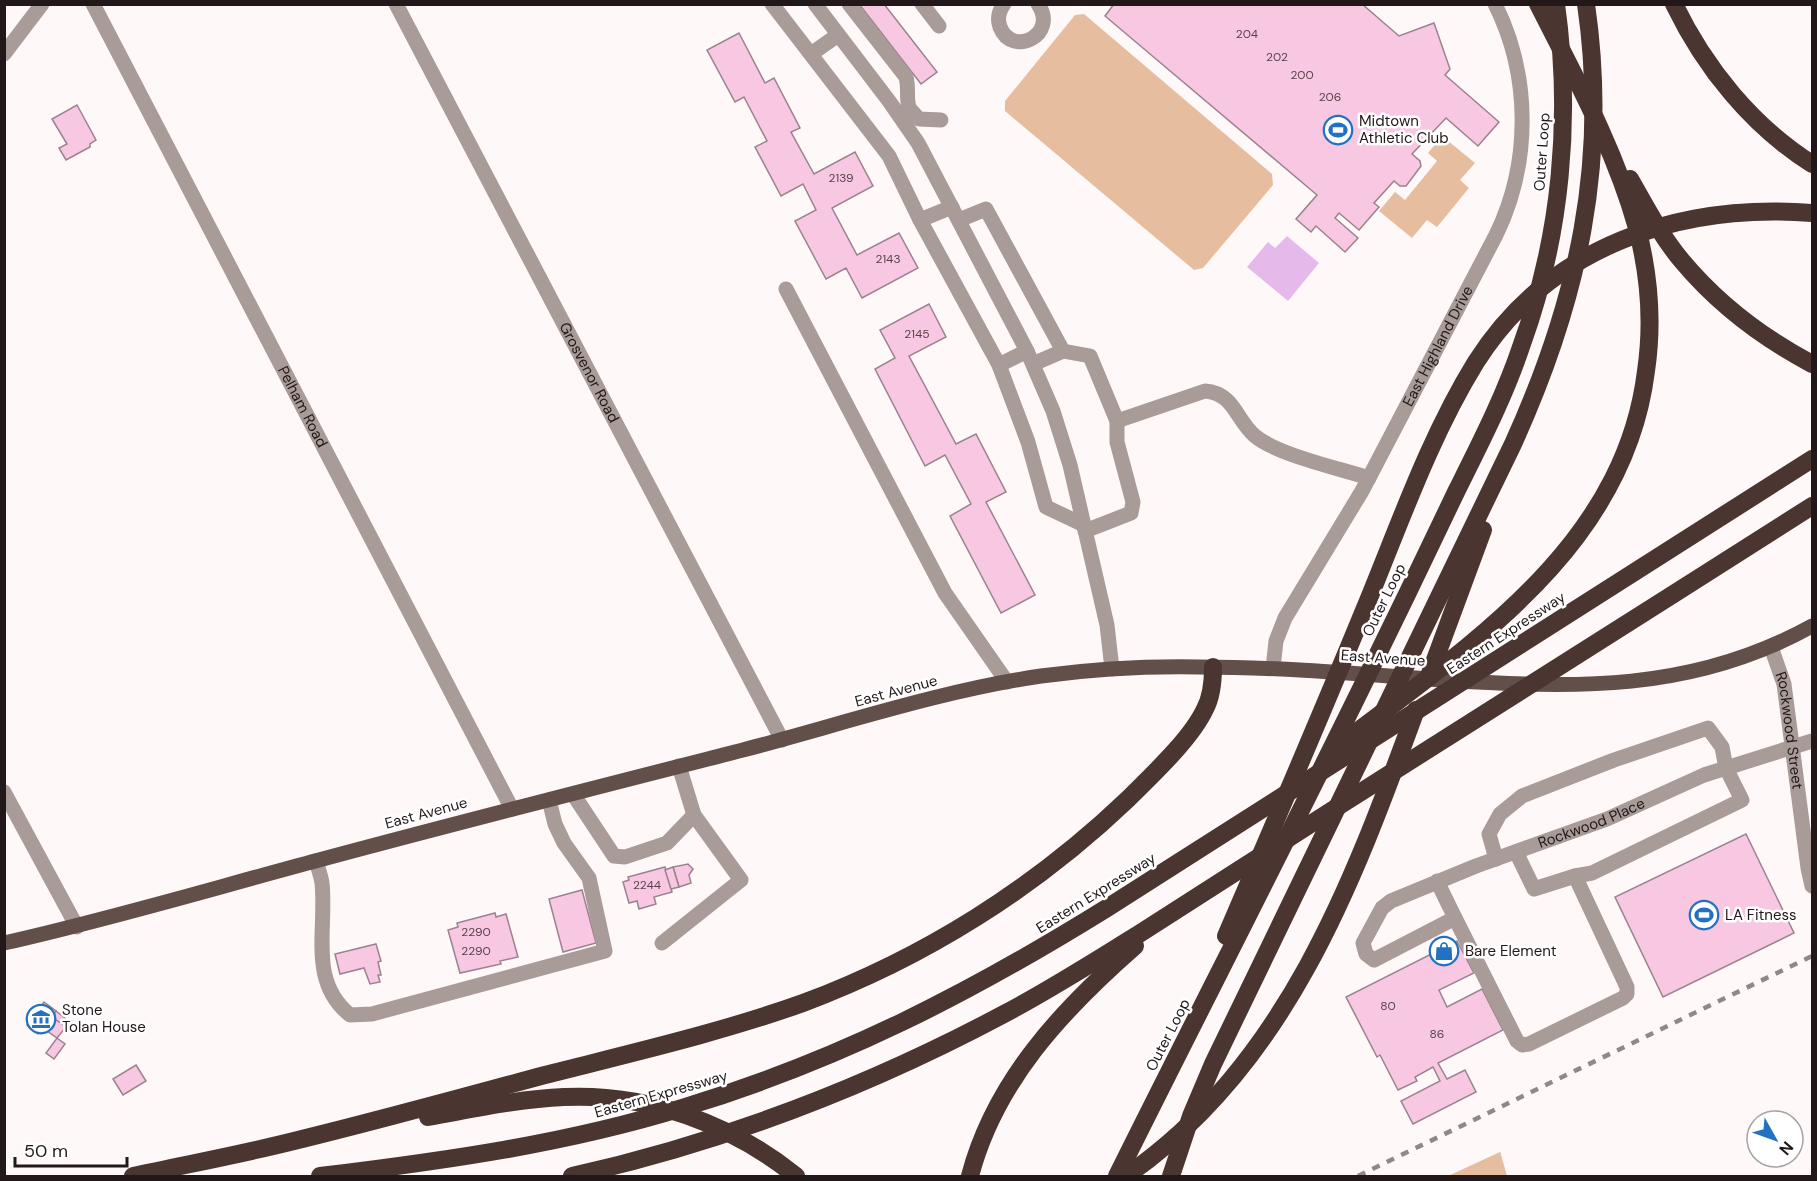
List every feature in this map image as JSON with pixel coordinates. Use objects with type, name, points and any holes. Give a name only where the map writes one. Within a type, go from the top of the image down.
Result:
[{"type":"highway","points":[[1227,832],[1459,653],[1511,608],[1542,578],[1583,530],[1605,496],[1627,449],[1639,410],[1648,359],[1649,311],[1641,246],[1616,164],[1538,4]]},
{"type":"highway","name":"Outer Loop","points":[[1117,1176],[1305,805],[1513,370],[1531,318],[1551,238],[1562,155],[1562,82],[1556,4]]},
{"type":"highway","points":[[1126,1176],[1165,1147],[1202,1112],[1232,1080],[1261,1041],[1290,997],[1315,952],[1366,846],[1563,315],[1577,261],[1587,208],[1594,126],[1586,4]]},
{"type":"highway","points":[[1674,4],[1704,58],[1731,93],[1771,132],[1812,164]]},
{"type":"highway","points":[[1599,126],[1656,224],[1682,261],[1740,318],[1776,343],[1812,363]]},
{"type":"highway","points":[[1151,1108],[1308,746],[1430,451],[1461,388],[1482,354],[1520,309],[1567,270],[1609,246],[1648,230],[1690,219],[1733,212],[1812,213]]},
{"type":"highway","points":[[1171,1176],[1188,1125],[1213,1064],[1525,417]]},
{"type":"highway","name":"Eastern Expressway","points":[[320,1176],[458,1158],[577,1136],[684,1108],[789,1072],[882,1033],[964,992],[1060,937],[1812,459]]},
{"type":"highway","points":[[572,1176],[627,1164],[707,1141],[782,1115],[859,1085],[1007,1013],[1187,903],[1812,506]]},
{"type":"highway","points":[[1704,575],[1812,520]]},
{"type":"highway","points":[[296,1141],[738,1024],[838,989],[912,954],[1018,890],[1074,846],[1125,801],[1170,755],[1196,724],[1209,701],[1213,667]]},
{"type":"highway","points":[[970,1176],[981,1143],[999,1105],[1021,1066],[1038,1043],[1064,1013],[1103,975],[1187,903]]},
{"type":"highway","points":[[133,1176],[296,1141],[517,1102],[586,1097],[652,1106],[702,1120],[747,1142],[796,1176]]},
{"type":"main road","name":"East Avenue","points":[[4,944],[77,927],[512,809],[1007,682],[1112,669],[1213,667],[1273,668],[1537,686],[1624,684],[1707,669],[1771,646],[1812,626]]},
{"type":"street","points":[[4,54],[42,4]]},
{"type":"street","name":"Pelham Road","points":[[93,4],[512,809]]},
{"type":"street","name":"Grosvenor Road","points":[[396,4],[782,740]]},
{"type":"street","points":[[772,4],[889,156],[920,220],[999,364],[1028,442],[1046,507],[1085,528],[1131,513],[1132,502],[1117,442],[1117,421],[1090,356],[1063,351],[999,364]]},
{"type":"street","points":[[815,4],[838,35],[904,112],[1030,358],[1062,438],[1107,625],[1112,669]]},
{"type":"street","points":[[849,4],[906,77],[908,83],[904,112]]},
{"type":"street","points":[[922,4],[939,26]]},
{"type":"street","points":[[1004,4],[999,16],[1002,31],[1012,40],[1019,42],[1033,39],[1039,34],[1044,20],[1040,5]]},
{"type":"street","name":"East Highland Drive","points":[[1273,668],[1276,641],[1285,618],[1369,478],[1496,236],[1515,185],[1522,136],[1520,85],[1511,45],[1495,4]]},
{"type":"street","points":[[811,54],[838,35]]},
{"type":"street","points":[[904,112],[919,119],[941,120]]},
{"type":"street","points":[[920,220],[986,209],[1063,351]]},
{"type":"street","points":[[786,289],[945,592],[1007,682]]},
{"type":"street","points":[[1117,421],[1206,391],[1218,392],[1226,398],[1253,435],[1269,447],[1369,478]]},
{"type":"street","name":"Rockwood Street","points":[[1771,646],[1784,684],[1812,886]]},
{"type":"street","points":[[1496,859],[1489,834],[1500,814],[1522,796],[1614,760],[1708,728],[1722,747],[1726,768],[1742,800],[1592,873],[1534,889],[1516,852]]},
{"type":"street","name":"Rockwood Place","points":[[1455,918],[1374,960],[1366,954],[1364,944],[1382,908],[1391,901],[1437,881],[1607,819],[1704,776],[1812,741]]},
{"type":"street","points":[[662,943],[741,880],[694,815],[679,766]]},
{"type":"street","points":[[4,792],[77,927]]},
{"type":"street","points":[[573,794],[614,856],[625,857],[667,843],[694,815]]},
{"type":"street","points":[[316,861],[322,882],[322,961],[328,986],[339,1006],[350,1015],[372,1014],[605,951],[589,878],[564,843],[555,824],[549,800]]},
{"type":"street","points":[[1437,881],[1517,1041],[1522,1045],[1623,998],[1627,994],[1628,987],[1575,876]]},
{"type":"shaded area","points":[[1084,14],[1272,174],[1273,185],[1203,268],[1194,270],[1005,111],[1005,101],[1075,15]]},
{"type":"shaded area","points":[[1442,136],[1475,163],[1460,180],[1469,188],[1437,227],[1427,220],[1412,238],[1379,211],[1395,192],[1405,200],[1437,161],[1428,153]]},
{"type":"shaded area","points":[[1287,236],[1319,263],[1288,301],[1247,267],[1268,242],[1275,248]]},
{"type":"shaded area","points":[[1500,1152],[1507,1176],[1448,1176]]},
{"type":"building","points":[[859,4],[884,4],[937,72],[921,84]]},
{"type":"building","name":"Midtown Athletic Club","points":[[1114,4],[1362,4],[1399,36],[1434,23],[1450,69],[1445,75],[1499,122],[1478,146],[1446,118],[1412,154],[1420,161],[1421,166],[1406,186],[1400,186],[1394,181],[1374,203],[1379,207],[1359,230],[1339,213],[1335,218],[1358,238],[1345,252],[1316,226],[1311,232],[1296,219],[1317,195],[1105,16]]},
{"type":"building","points":[[739,33],[765,83],[774,78],[800,128],[791,132],[814,174],[855,152],[873,186],[832,208],[857,255],[899,233],[918,268],[862,298],[846,268],[826,279],[795,221],[816,210],[803,184],[781,196],[755,147],[767,141],[744,97],[735,102],[707,50]]},
{"type":"building","points":[[77,105],[96,140],[90,144],[90,147],[66,160],[59,148],[67,144],[52,119]]},
{"type":"building","points":[[929,304],[946,337],[909,356],[956,444],[976,434],[1006,492],[986,502],[1035,595],[1001,613],[950,516],[971,504],[945,455],[925,466],[875,369],[895,358],[880,330]]},
{"type":"building","name":"LA Fitness","points":[[1746,834],[1794,933],[1663,997],[1615,897]]},
{"type":"building","points":[[688,864],[693,869],[689,875],[691,883],[679,887],[673,867]]},
{"type":"building","points":[[665,867],[672,892],[654,897],[656,904],[639,909],[637,901],[629,903],[623,882],[629,880],[628,877]]},
{"type":"building","points":[[673,867],[679,887],[671,889],[665,870]]},
{"type":"building","points":[[582,890],[596,943],[563,952],[549,899]]},
{"type":"building","points":[[495,913],[496,917],[506,914],[518,957],[500,961],[501,964],[460,973],[448,930],[458,927],[457,923]]},
{"type":"building","points":[[1457,941],[1474,973],[1439,990],[1447,1007],[1482,989],[1503,1030],[1438,1063],[1447,1079],[1465,1070],[1476,1092],[1413,1124],[1401,1101],[1440,1081],[1433,1067],[1415,1077],[1417,1081],[1398,1090],[1380,1055],[1377,1057],[1346,997]]},
{"type":"building","points":[[376,944],[381,961],[378,962],[380,982],[370,984],[364,968],[340,974],[335,954]]},
{"type":"building","points":[[44,1002],[56,1011],[38,1034],[27,1025]]},
{"type":"building","points":[[56,1011],[65,1018],[60,1023],[52,1017]]},
{"type":"building","points":[[52,1017],[66,1027],[57,1038],[43,1028]]},
{"type":"building","points":[[57,1038],[65,1044],[54,1059],[46,1053]]},
{"type":"building","points":[[136,1065],[146,1081],[123,1095],[113,1079]]},
{"type":"railway","points":[[1358,1176],[1812,956]]},
{"type":"place","name":"Midtown Athletic Club","points":[[1338,130]]},
{"type":"place","name":"LA Fitness","points":[[1704,915]]},
{"type":"place","name":"Bare Element","points":[[1444,951]]},
{"type":"place","name":"Stone Tolan House","points":[[41,1019]]}]
